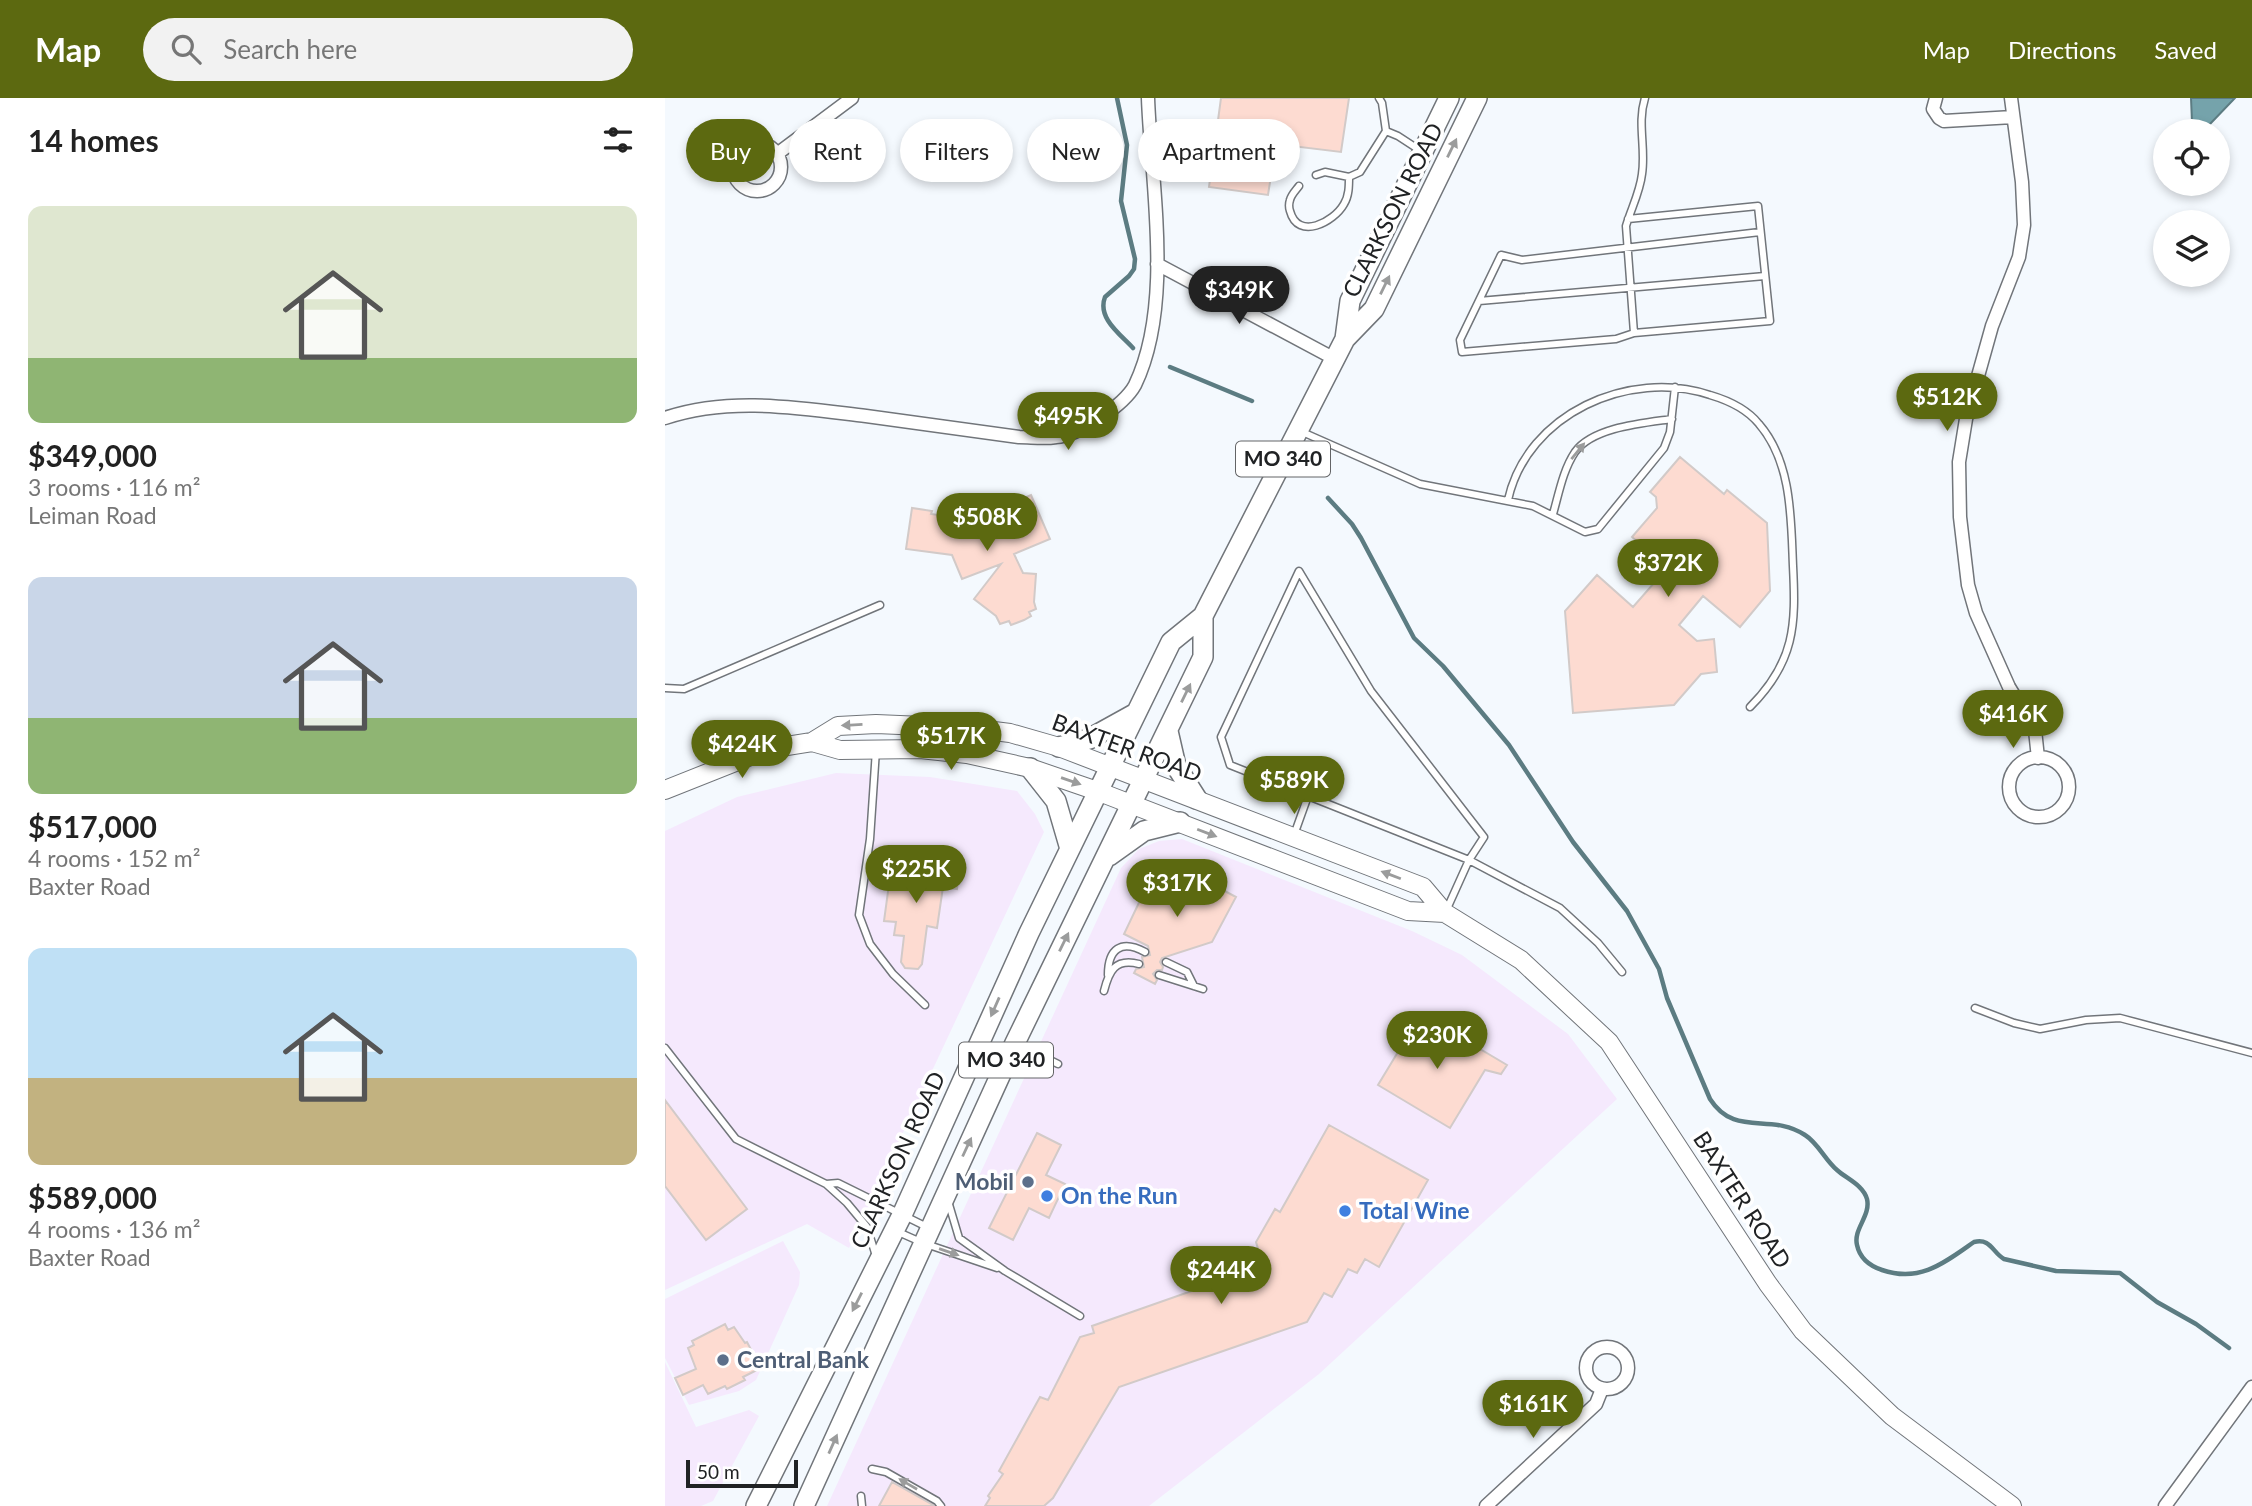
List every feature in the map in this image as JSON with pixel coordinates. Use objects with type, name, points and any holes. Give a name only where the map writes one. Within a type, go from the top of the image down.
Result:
[{"type":"main road","name":"CLARKSON ROAD","points":[[1345,339],[1350,301],[1449,98]]},
{"type":"main road","name":"CLARKSON ROAD","points":[[757,1506],[898,1222],[1019,954],[1171,642],[1203,616],[1345,339],[1374,309],[1477,98]]},
{"type":"main road","points":[[1422,152],[1427,199]]},
{"type":"main road","name":"CLARKSON ROAD","points":[[804,1506],[1015,1043],[1203,657],[1203,616]]},
{"type":"main road","points":[[1059,747],[1089,739],[1136,713]]},
{"type":"main road","name":"BAXTER ROAD","points":[[665,790],[768,749],[812,742],[838,726],[876,724],[970,728],[1010,733],[1110,766],[1423,887],[1445,913],[1521,960],[1609,1042],[1768,1284],[1803,1331],[1892,1416],[2012,1506]]},
{"type":"main road","points":[[1168,730],[1175,766],[1197,799]]},
{"type":"main road","name":"BAXTER ROAD","points":[[812,742],[840,750],[920,749],[967,754],[1030,768],[1097,790],[1408,911],[1445,913]]},
{"type":"main road","points":[[1030,768],[1056,801],[1070,849]]},
{"type":"main road","points":[[1105,858],[1144,831],[1180,822]]},
{"type":"street","points":[[777,154],[852,98]]},
{"type":"street","points":[[665,418],[725,407],[778,405],[1019,437],[1058,438],[1095,421],[1111,410],[1134,387],[1152,327],[1157,264],[1155,178],[1149,134],[1148,98]]},
{"type":"street","points":[[1936,98],[1933,109],[1944,121],[2013,117]]},
{"type":"street","points":[[2011,98],[2022,182],[2024,225],[2019,257],[1992,326],[1966,419],[1959,462],[1961,517],[1968,585],[1976,613],[2009,687],[2035,730],[2038,758]]},
{"type":"street","points":[[1157,264],[1335,359]]},
{"type":"street","points":[[2038,758],[2057,763],[2063,770],[2069,787],[2063,805],[2048,816],[2038,817],[2021,811],[2015,804],[2010,788],[2015,770],[2029,759],[2038,758]]},
{"type":"street","points":[[2165,1506],[2252,1387]]},
{"type":"street","points":[[1486,1506],[1596,1404],[1602,1389]]},
{"type":"lane","points":[[1316,175],[1325,172],[1349,177],[1360,172],[1386,131],[1379,98]]},
{"type":"lane","points":[[1634,333],[1627,246],[1628,219],[1639,192],[1643,172],[1640,117],[1645,98]]},
{"type":"lane","points":[[1386,131],[1422,152]]},
{"type":"lane","points":[[1299,186],[1290,200],[1291,214],[1303,227],[1313,228],[1331,218],[1345,204],[1349,177]]},
{"type":"lane","points":[[1628,219],[1758,206],[1770,321],[1634,333],[1616,339],[1461,352],[1460,340],[1501,255],[1522,260],[1760,232]]},
{"type":"lane","points":[[1479,301],[1765,276]]},
{"type":"lane","points":[[1509,500],[1513,481],[1526,454],[1552,427],[1571,413],[1597,400],[1643,388],[1675,387],[1700,391],[1744,410],[1759,423],[1769,438],[1779,460],[1788,492],[1795,608],[1786,657],[1775,677],[1751,707]]},
{"type":"lane","points":[[1298,430],[1420,484],[1509,500],[1553,514],[1585,531],[1598,529],[1664,448],[1671,432],[1675,387]]},
{"type":"lane","points":[[1553,514],[1570,461],[1577,449],[1587,441],[1633,424],[1672,419]]},
{"type":"lane","points":[[1445,913],[1469,860],[1484,837],[1371,691],[1299,571],[1221,737],[1230,765],[1469,860],[1560,908],[1598,943],[1622,972]]},
{"type":"lane","points":[[665,688],[684,689],[880,605]]},
{"type":"lane","points":[[877,748],[870,839],[859,915],[870,944],[893,974],[925,1005]]},
{"type":"lane","points":[[1294,837],[1308,796]]},
{"type":"lane","points":[[1104,991],[1108,962],[1115,949],[1123,946],[1145,951]]},
{"type":"lane","points":[[1166,962],[1187,972],[1194,986]]},
{"type":"lane","points":[[1108,975],[1118,964],[1139,964]]},
{"type":"lane","points":[[1159,975],[1203,989]]},
{"type":"lane","points":[[1975,1008],[2014,1023],[2040,1029],[2086,1020],[2120,1018],[2252,1053]]},
{"type":"lane","points":[[1015,1043],[1058,1064]]},
{"type":"lane","points":[[665,1048],[736,1139],[826,1184],[847,1203],[867,1227],[877,1262]]},
{"type":"lane","points":[[826,1184],[838,1183],[898,1222],[1005,1271]]},
{"type":"lane","points":[[946,1192],[959,1238],[1005,1271],[1080,1316]]},
{"type":"lane","points":[[898,1222],[926,1236]]},
{"type":"lane","points":[[872,1469],[886,1472],[941,1506]]},
{"type":"lane","points":[[861,1496],[862,1506]]},
{"type":"shaded area","points":[[836,773],[930,777],[1017,791],[1035,814],[1044,832],[849,1248],[807,1224],[665,1290],[665,831],[737,797]]},
{"type":"shaded area","points":[[1182,839],[1412,931],[1462,955],[1568,1034],[1617,1099],[1319,1374],[1149,1506],[827,1506],[1121,868],[1139,849],[1159,841]]},
{"type":"shaded area","points":[[783,1241],[800,1272],[799,1285],[756,1380],[739,1391],[689,1405],[665,1358],[665,1299]]},
{"type":"shaded area","points":[[665,1362],[696,1427],[749,1410],[759,1416],[713,1501],[701,1506],[665,1506]]},
{"type":"water","points":[[2191,98],[2235,98],[2215,119],[2192,119]]},
{"type":"building","points":[[1221,98],[1349,98],[1341,152],[1300,147],[1300,119],[1218,119]]},
{"type":"building","points":[[1210,182],[1270,182],[1268,195],[1209,187]]},
{"type":"building","points":[[1680,457],[1724,494],[1727,490],[1767,523],[1770,591],[1740,627],[1703,596],[1679,625],[1697,641],[1714,639],[1717,672],[1701,674],[1674,705],[1573,713],[1565,611],[1597,575],[1633,607],[1662,574],[1661,562],[1632,537],[1657,508],[1656,497],[1650,492]]},
{"type":"building","points":[[1031,495],[1050,539],[1014,554],[1023,573],[1036,574],[1036,609],[1029,612],[1031,616],[1024,620],[1011,625],[1009,621],[1000,624],[996,616],[974,599],[1001,564],[962,579],[952,555],[906,549],[912,508],[932,511],[931,514],[987,522],[1006,514],[1003,507]]},
{"type":"building","points":[[892,862],[959,871],[957,889],[943,887],[937,928],[927,926],[922,964],[918,969],[905,968],[901,962],[904,936],[894,935],[896,922],[884,921]]},
{"type":"building","points":[[1189,872],[1236,897],[1212,942],[1162,958],[1162,970],[1153,974],[1157,980],[1155,984],[1134,973],[1136,969],[1144,967],[1142,957],[1150,955],[1148,946],[1124,934],[1145,890]]},
{"type":"building","points":[[1421,1014],[1507,1065],[1501,1074],[1485,1070],[1450,1128],[1378,1085]]},
{"type":"building","points":[[665,1100],[747,1209],[706,1240],[665,1186]]},
{"type":"building","points":[[1329,1125],[1428,1180],[1379,1267],[1365,1259],[1357,1273],[1348,1269],[1332,1297],[1324,1293],[1307,1322],[1119,1387],[1053,1498],[1044,1506],[985,1506],[990,1498],[988,1496],[1003,1474],[999,1471],[1040,1397],[1048,1400],[1080,1337],[1094,1333],[1092,1326],[1246,1272],[1260,1255],[1256,1242],[1275,1209],[1280,1212]]},
{"type":"building","points":[[1037,1133],[1061,1145],[1046,1175],[1065,1184],[1049,1218],[1029,1208],[1013,1240],[989,1228]]},
{"type":"building","name":"Central Bank","points":[[725,1324],[728,1330],[734,1327],[745,1343],[747,1342],[756,1359],[753,1360],[757,1370],[727,1389],[725,1386],[708,1394],[703,1385],[683,1395],[675,1378],[696,1369],[688,1348],[694,1345],[692,1341]]},
{"type":"building","points":[[892,1482],[933,1505],[934,1506],[879,1506]]},
{"type":"waterway","points":[[1117,98],[1127,145],[1121,201],[1135,259],[1134,269],[1105,297],[1103,305],[1111,325],[1133,348]]},
{"type":"waterway","points":[[1170,367],[1252,401]]},
{"type":"waterway","points":[[1328,498],[1361,538],[1414,638],[1443,666],[1509,745],[1573,842],[1627,911],[1659,969],[1667,998],[1710,1099],[1730,1118],[1779,1125],[1805,1135],[1833,1166],[1865,1194],[1867,1211],[1856,1239],[1858,1250],[1866,1261],[1896,1273],[1920,1272],[1942,1264],[1974,1242],[1980,1241],[1988,1244],[2004,1259],[2056,1271],[2120,1273],[2157,1302],[2196,1324],[2229,1348]]},
{"type":"place","name":"Mobil","points":[[1028,1182]]},
{"type":"place","name":"On the Run","points":[[1047,1196]]},
{"type":"place","name":"Total Wine","points":[[1345,1211]]},
{"type":"place","name":"Central Bank","points":[[723,1360]]}]
